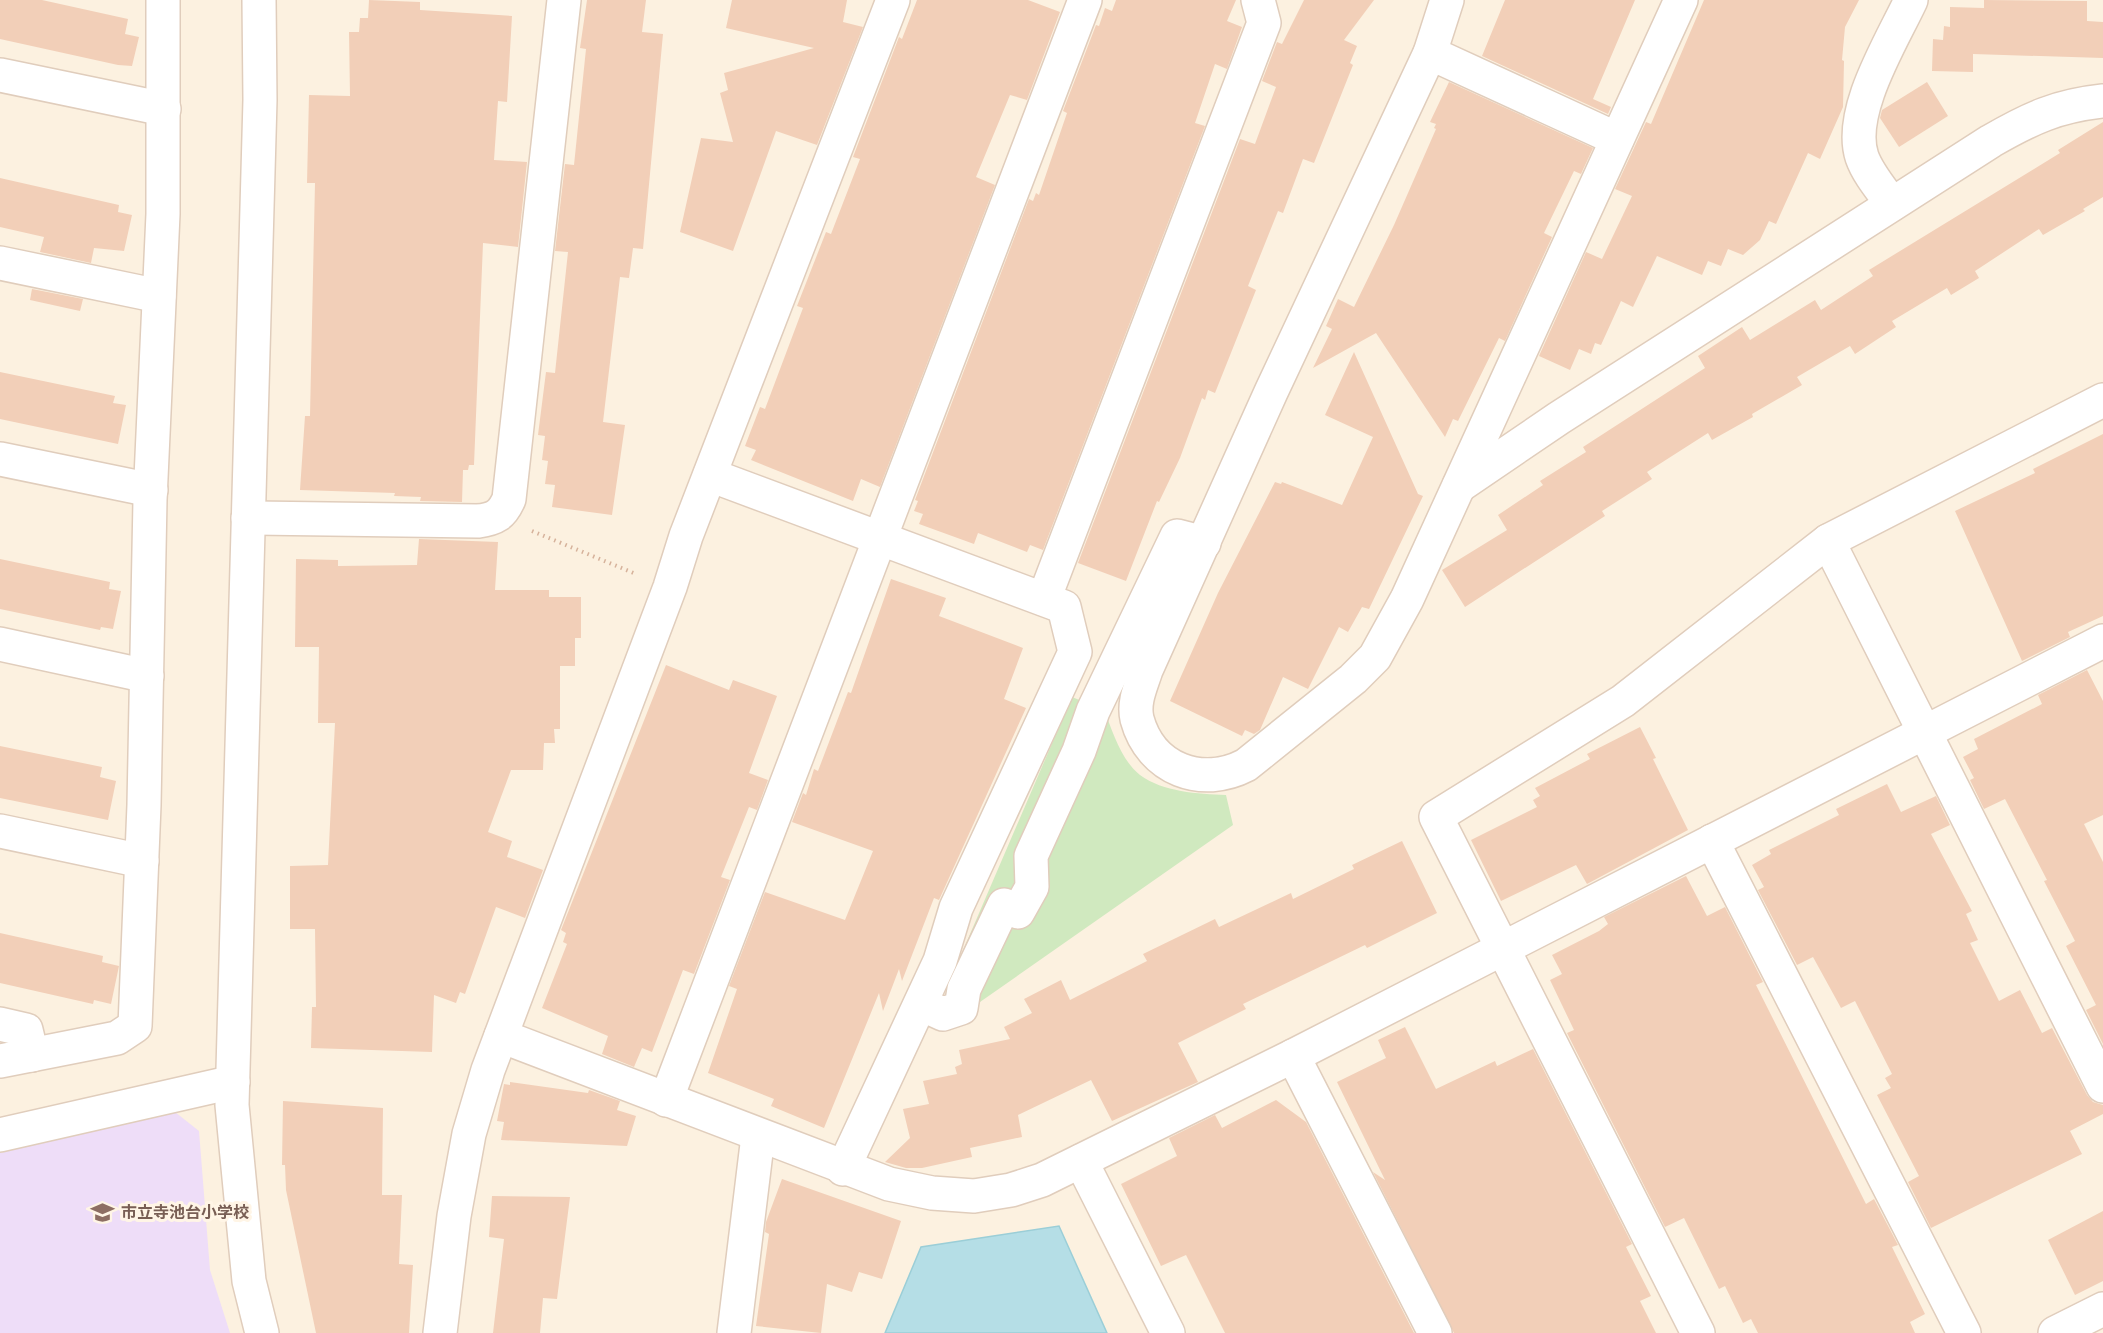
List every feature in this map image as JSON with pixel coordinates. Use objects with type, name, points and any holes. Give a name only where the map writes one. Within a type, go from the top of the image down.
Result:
[{"type":"street","points":[[0,1061],[117,1038],[135,1026],[159,296],[164,109],[163,0]]},
{"type":"street","points":[[259,0],[260,100],[232,1105],[249,1281],[262,1333]]},
{"type":"street","points":[[248,518],[478,521],[497,517],[504,512],[509,499],[564,0]]},
{"type":"street","points":[[440,1333],[454,1216],[469,1134],[501,1036],[670,588],[710,475],[893,0]]},
{"type":"street","points":[[666,1100],[1085,0]]},
{"type":"street","points":[[1044,599],[1264,23],[1258,0]]},
{"type":"street","points":[[1447,0],[1430,53],[1271,392],[1146,670],[1137,698],[1137,719],[1155,754],[1173,768],[1193,774],[1228,774],[1255,758],[1353,679],[1375,657],[1407,599],[1681,0]]},
{"type":"street","points":[[1892,204],[1862,157],[1859,136],[1861,113],[1869,90],[1911,0]]},
{"type":"street","points":[[1430,53],[1617,139]]},
{"type":"street","points":[[0,75],[164,109]]},
{"type":"street","points":[[1459,486],[1559,418],[1991,141],[2031,119],[2069,105],[2103,101]]},
{"type":"street","points":[[0,263],[159,296]]},
{"type":"street","points":[[1506,383],[1514,406],[1525,416],[1538,421],[1559,418]]},
{"type":"street","points":[[1698,1333],[1436,817],[1623,701],[1828,541],[2103,400]]},
{"type":"street","points":[[0,459],[151,490]]},
{"type":"street","points":[[710,475],[1064,607],[1075,652],[956,908],[940,961],[843,1169]]},
{"type":"street","points":[[921,1004],[943,1014],[961,1008],[964,989],[1004,905],[1018,912],[1032,887],[1031,856],[1079,751],[1093,711],[1177,536],[1204,543]]},
{"type":"street","points":[[1828,541],[2103,1086]]},
{"type":"street","points":[[501,1036],[843,1169],[890,1184],[932,1193],[974,1196],[1011,1190],[1081,1161],[1293,1056],[2103,641]]},
{"type":"street","points":[[0,644],[147,676]]},
{"type":"street","points":[[0,831],[142,861]]},
{"type":"street","points":[[1712,841],[1964,1333]]},
{"type":"street","points":[[0,1024],[26,1030],[32,1055]]},
{"type":"street","points":[[1293,1056],[1435,1333]]},
{"type":"street","points":[[0,1135],[233,1082]]},
{"type":"street","points":[[734,1333],[758,1136]]},
{"type":"street","points":[[1081,1161],[1168,1333]]},
{"type":"street","points":[[2055,1333],[2103,1308]]},
{"type":"path","points":[[497,517],[670,588]]},
{"type":"shaded area","name":"市立寺池台小学校","points":[[175,1112],[199,1131],[210,1270],[230,1333],[0,1333],[0,1153]]},
{"type":"green space","points":[[1072,697],[1104,710],[1114,736],[1128,762],[1133,769],[1149,781],[1170,789],[1226,795],[1233,825],[980,1002],[955,969]]},
{"type":"water","points":[[1059,1226],[1107,1333],[885,1333],[921,1247]]},
{"type":"building","points":[[0,0],[42,0],[128,19],[125,34],[139,37],[132,66],[118,65],[0,39]]},
{"type":"building","points":[[369,0],[420,2],[420,10],[512,16],[507,102],[498,101],[494,160],[527,162],[518,247],[483,243],[474,465],[469,465],[468,470],[463,470],[462,502],[420,501],[421,497],[394,496],[395,493],[300,490],[305,416],[310,416],[315,183],[307,183],[309,95],[350,96],[349,32],[359,32],[360,18],[368,18]]},
{"type":"building","points":[[587,0],[646,0],[642,32],[663,34],[643,249],[633,248],[629,278],[620,277],[603,422],[625,425],[612,515],[552,507],[555,485],[545,484],[548,461],[542,460],[545,436],[538,435],[546,372],[555,373],[568,252],[555,251],[565,164],[574,165],[586,49],[580,48]]},
{"type":"building","points":[[732,0],[847,0],[843,22],[863,27],[817,145],[776,131],[733,251],[680,232],[701,138],[733,142],[720,93],[728,90],[724,73],[814,48],[726,28]]},
{"type":"building","points":[[917,0],[1028,0],[1060,12],[1027,100],[1010,95],[976,177],[995,185],[880,487],[861,479],[853,501],[751,460],[756,450],[745,446],[760,407],[765,409],[803,308],[797,306],[826,232],[831,234],[860,159],[853,157],[899,37],[902,39]]},
{"type":"building","points":[[1116,0],[1236,0],[1227,21],[1242,27],[1227,69],[1215,64],[1195,123],[1205,126],[1043,550],[1030,545],[1027,552],[978,533],[974,544],[919,524],[923,514],[914,511],[918,501],[915,500],[1029,199],[1033,201],[1036,193],[1039,195],[1067,113],[1063,111],[1096,25],[1099,26],[1105,8],[1112,11]]},
{"type":"building","points":[[1304,0],[1374,0],[1344,40],[1357,46],[1350,63],[1353,65],[1314,163],[1303,159],[1283,213],[1278,211],[1248,286],[1256,290],[1215,393],[1208,390],[1205,400],[1202,398],[1180,458],[1159,502],[1157,501],[1126,581],[1078,563],[1240,139],[1255,144],[1276,87],[1262,81],[1277,42],[1282,44]]},
{"type":"building","points":[[1505,0],[1635,0],[1593,99],[1611,107],[1608,114],[1482,56]]},
{"type":"building","points":[[1704,0],[1859,0],[1845,27],[1842,60],[1844,61],[1843,107],[1820,159],[1808,153],[1776,224],[1769,221],[1760,240],[1743,255],[1728,249],[1721,266],[1708,261],[1702,275],[1657,256],[1633,307],[1621,301],[1601,345],[1595,343],[1591,354],[1579,349],[1570,370],[1539,356],[1586,252],[1602,259],[1632,196],[1615,189],[1646,122],[1651,124]]},
{"type":"building","points":[[1984,0],[2087,1],[2087,21],[2103,22],[2103,58],[1973,54],[1973,72],[1932,71],[1933,39],[1943,40],[1944,26],[1950,27],[1950,7],[1984,8]]},
{"type":"building","points":[[1449,82],[1593,148],[1581,174],[1574,171],[1544,233],[1552,237],[1505,341],[1499,338],[1458,421],[1453,419],[1445,437],[1376,333],[1313,368],[1332,329],[1326,326],[1338,299],[1354,307],[1394,225],[1436,129],[1434,128],[1436,124],[1430,122]]},
{"type":"building","points":[[1927,82],[1948,116],[1899,147],[1880,118],[1882,110]]},
{"type":"building","points":[[2103,122],[2103,197],[2083,209],[2085,211],[2043,235],[2039,229],[1975,271],[1979,278],[1951,295],[1947,288],[1892,321],[1896,327],[1855,354],[1850,346],[1797,377],[1802,385],[1752,414],[1753,417],[1712,440],[1708,433],[1647,472],[1652,479],[1602,511],[1605,516],[1465,607],[1442,570],[1507,530],[1498,515],[1543,485],[1540,481],[1586,452],[1583,447],[1705,368],[1698,356],[1742,327],[1750,340],[1815,300],[1821,310],[1873,276],[1869,270],[2060,153],[2058,150]]},
{"type":"building","points":[[0,178],[119,205],[118,212],[132,215],[124,251],[94,248],[91,263],[40,252],[44,237],[0,227]]},
{"type":"building","points":[[32,289],[83,299],[80,311],[30,300]]},
{"type":"building","points":[[1354,352],[1418,494],[1423,496],[1369,609],[1362,607],[1348,632],[1339,627],[1308,689],[1283,677],[1260,730],[1254,734],[1245,730],[1242,736],[1170,701],[1218,593],[1275,482],[1281,484],[1282,482],[1342,505],[1373,437],[1325,415]]},
{"type":"building","points":[[0,372],[115,396],[113,403],[126,405],[118,444],[0,419]]},
{"type":"building","points":[[2103,434],[2103,616],[2068,632],[2070,637],[2022,661],[1955,511],[2035,473],[2033,469]]},
{"type":"building","points":[[419,539],[498,542],[495,590],[549,590],[549,597],[581,597],[581,638],[575,638],[575,666],[560,666],[560,729],[554,729],[555,743],[544,743],[543,770],[511,770],[488,832],[512,841],[507,857],[543,870],[525,918],[496,907],[465,994],[460,992],[456,1003],[434,995],[432,1052],[311,1048],[312,1007],[316,1007],[315,929],[290,929],[290,866],[328,865],[335,723],[318,723],[319,647],[295,647],[296,559],[338,560],[338,566],[417,565]]},
{"type":"building","points":[[0,559],[110,582],[109,589],[121,591],[113,629],[101,627],[100,630],[0,609]]},
{"type":"building","points":[[891,579],[946,598],[939,616],[1023,648],[1004,699],[1026,708],[939,900],[934,898],[902,981],[899,969],[883,1011],[879,993],[824,1128],[771,1106],[774,1099],[708,1073],[737,989],[729,986],[765,892],[845,920],[873,851],[792,822],[803,793],[806,795],[814,769],[818,771],[848,692],[851,693]]},
{"type":"building","points":[[666,665],[729,690],[733,680],[777,696],[749,773],[768,780],[757,810],[749,807],[721,877],[730,880],[694,974],[683,970],[652,1052],[642,1048],[634,1067],[602,1054],[608,1036],[542,1008],[567,944],[563,942],[566,933],[561,930]]},
{"type":"building","points":[[2087,670],[2103,701],[2103,815],[2084,824],[2103,862],[2103,1044],[2086,1010],[2096,1005],[2066,946],[2075,941],[2044,881],[2047,880],[2005,799],[1984,809],[1970,780],[1974,778],[1963,757],[1978,749],[1974,739],[2042,704],[2038,695]]},
{"type":"building","points":[[1640,727],[1688,830],[1587,884],[1576,865],[1501,901],[1471,840],[1537,807],[1533,800],[1540,796],[1535,788],[1590,759],[1587,754]]},
{"type":"building","points":[[0,746],[102,767],[100,777],[116,781],[108,820],[0,798]]},
{"type":"building","points":[[1887,784],[1901,812],[1936,796],[1950,825],[1931,834],[1972,911],[1966,914],[1978,940],[1970,943],[1999,1001],[2020,990],[2042,1033],[2052,1028],[2087,1095],[2093,1102],[2103,1105],[2103,1114],[2070,1131],[2082,1154],[1931,1228],[1908,1182],[1919,1176],[1877,1095],[1891,1088],[1885,1078],[1892,1074],[1855,1001],[1841,1008],[1813,957],[1797,965],[1758,890],[1764,887],[1752,865],[1771,854],[1769,850],[1839,815],[1836,809]]},
{"type":"building","points":[[1402,841],[1437,913],[1367,948],[1365,945],[1243,1004],[1246,1009],[1178,1043],[1198,1082],[1112,1121],[1091,1080],[1018,1115],[1022,1137],[970,1148],[972,1157],[922,1168],[906,1168],[885,1162],[910,1138],[903,1109],[929,1104],[923,1081],[957,1074],[955,1067],[962,1064],[959,1050],[1010,1039],[1004,1027],[1032,1013],[1024,999],[1061,980],[1070,1000],[1147,961],[1143,954],[1215,919],[1219,927],[1291,893],[1293,899],[1354,869],[1352,865]]},
{"type":"building","points":[[1686,876],[1707,916],[1725,907],[1763,982],[1756,985],[1866,1204],[1874,1199],[1898,1245],[1892,1247],[1925,1314],[1910,1322],[1915,1333],[1758,1333],[1751,1319],[1743,1323],[1725,1286],[1719,1289],[1684,1218],[1665,1227],[1567,1033],[1574,1030],[1550,980],[1562,974],[1552,955],[1599,931],[1608,924],[1604,917]]},
{"type":"building","points":[[0,933],[103,956],[102,962],[119,966],[111,1004],[94,1000],[93,1004],[0,983]]},
{"type":"building","points":[[1405,1027],[1436,1089],[1495,1061],[1497,1066],[1533,1049],[1632,1244],[1626,1247],[1651,1296],[1640,1301],[1656,1333],[1454,1333],[1373,1172],[1385,1180],[1337,1082],[1386,1058],[1378,1040]]},
{"type":"building","points":[[510,1082],[588,1093],[589,1090],[620,1101],[617,1110],[636,1116],[627,1146],[501,1140],[504,1122],[497,1121],[504,1084],[510,1085]]},
{"type":"building","points":[[1276,1100],[1306,1122],[1414,1333],[1225,1333],[1186,1255],[1161,1266],[1121,1184],[1177,1156],[1169,1138],[1215,1115],[1222,1128]]},
{"type":"building","points":[[283,1101],[383,1108],[382,1195],[402,1195],[399,1264],[413,1265],[409,1333],[316,1333],[286,1190],[285,1165],[282,1165]]},
{"type":"building","points":[[782,1179],[901,1221],[882,1279],[859,1272],[852,1292],[827,1284],[821,1333],[756,1326],[769,1234],[765,1232],[766,1222]]},
{"type":"building","points":[[492,1196],[570,1197],[557,1299],[543,1298],[540,1333],[493,1333],[504,1239],[489,1237]]},
{"type":"building","points":[[2103,1211],[2103,1281],[2075,1295],[2048,1240]]},
{"type":"place","name":"市立寺池台小学校","points":[[103,1212]]}]
